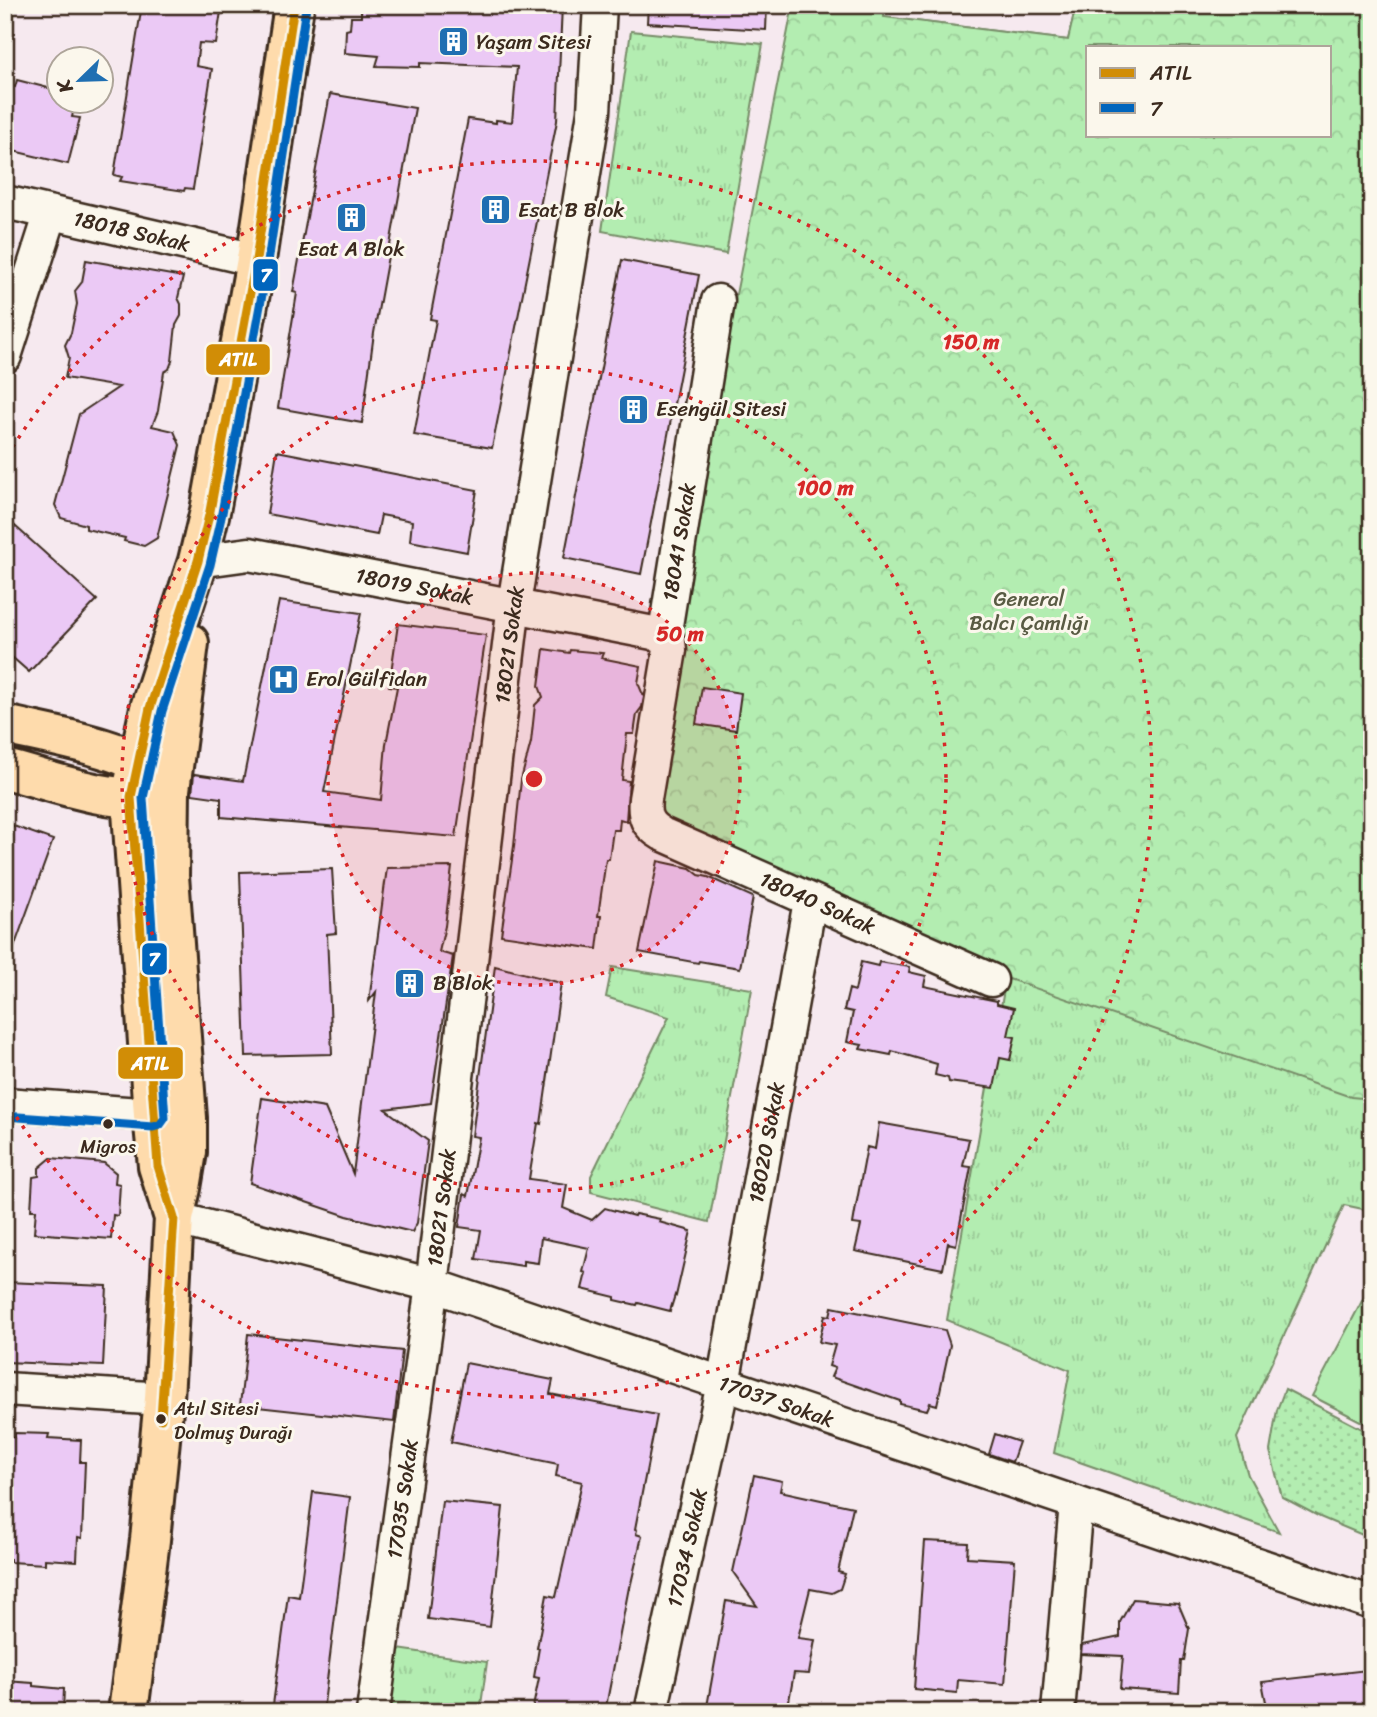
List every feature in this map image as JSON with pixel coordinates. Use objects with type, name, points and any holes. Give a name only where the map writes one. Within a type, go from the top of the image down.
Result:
[{"type":"main road","points":[[174,1218],[158,1166],[153,1115],[134,779],[150,708],[198,561],[209,511],[256,260],[294,5]]},
{"type":"main road","points":[[128,1712],[150,1540],[164,1399],[174,1218],[187,1152],[187,1118],[169,876],[170,790],[198,561]]},
{"type":"main road","points":[[5,725],[96,748],[134,779],[143,798],[170,790]]},
{"type":"main road","points":[[5,769],[91,792],[134,779]]},
{"type":"street","name":"18021 Sokak","points":[[432,1285],[514,604],[594,112],[600,5]]},
{"type":"street","name":"18018 Sokak","points":[[5,202],[256,260]]},
{"type":"street","points":[[5,356],[51,213]]},
{"type":"street","name":"18041 Sokak","points":[[647,823],[643,811],[670,650],[669,642],[664,638],[719,301]]},
{"type":"street","points":[[209,511],[248,554]]},
{"type":"street","name":"18019 Sokak","points":[[198,561],[248,554],[514,604],[653,633],[664,638]]},
{"type":"street","name":"18040 Sokak","points":[[647,823],[662,834],[991,980]]},
{"type":"street","name":"18020 Sokak","points":[[723,1384],[810,901]]},
{"type":"street","points":[[5,1104],[153,1115]]},
{"type":"street","name":"17037 Sokak","points":[[174,1218],[432,1285],[1372,1603]]},
{"type":"street","name":"17035 Sokak","points":[[373,1712],[432,1285]]},
{"type":"street","name":"17034 Sokak","points":[[651,1712],[723,1384]]},
{"type":"street","points":[[5,1389],[164,1399]]},
{"type":"street","points":[[1058,1712],[1076,1503]]},
{"type":"green space","points":[[793,5],[885,5],[884,17],[1068,40],[1076,5],[1097,5],[1063,68],[1372,998],[1372,1211],[1344,1205],[1237,1438],[1248,1475],[1279,1532],[1054,1453],[1070,1370],[947,1320],[1006,978]]},
{"type":"green space","name":"General Balcı Çamlığı","points":[[793,5],[885,5],[884,17],[1068,40],[1076,5],[1372,5],[1372,1099],[1351,1097],[1006,978],[668,828],[653,805],[717,391]]},
{"type":"green space","points":[[631,31],[763,44],[726,254],[602,231]]},
{"type":"green space","points":[[612,967],[752,989],[709,1222],[591,1192],[591,1176],[669,1017],[606,997]]},
{"type":"green space","points":[[1372,1282],[1372,1427],[1312,1396]]},
{"type":"green space","points":[[1285,1389],[1372,1434],[1372,1539],[1282,1497],[1270,1451],[1277,1410]]},
{"type":"green space","points":[[398,1649],[487,1662],[480,1712],[389,1712]]},
{"type":"building","points":[[142,5],[222,5],[216,44],[199,43],[196,66],[212,69],[193,189],[185,188],[184,191],[120,181],[122,177],[114,175]]},
{"type":"building","points":[[361,5],[562,5],[557,121],[492,448],[414,435],[436,320],[430,319],[468,119],[512,122],[517,67],[420,63],[420,67],[376,66],[379,56],[345,53],[346,30],[350,29],[351,17],[361,17]]},
{"type":"building","points":[[648,5],[767,5],[766,30],[647,23]]},
{"type":"building","points":[[17,80],[46,87],[46,116],[80,118],[68,164],[5,149],[5,84],[15,87]]},
{"type":"building","name":"Esat A Blok","points":[[330,94],[415,108],[374,333],[362,423],[278,408],[297,293],[293,292]]},
{"type":"building","points":[[86,260],[183,277],[178,298],[181,316],[176,325],[172,361],[169,369],[164,372],[158,411],[152,426],[174,431],[180,445],[157,538],[144,546],[124,541],[125,538],[86,529],[86,525],[61,518],[55,505],[79,414],[119,387],[65,378],[69,358],[65,345],[71,333],[77,304],[75,291],[82,282]]},
{"type":"building","name":"Esengül Sitesi","points":[[622,260],[699,275],[641,574],[564,558]]},
{"type":"building","points":[[277,451],[477,490],[467,552],[410,541],[412,521],[381,515],[377,535],[267,514]]},
{"type":"building","points":[[5,517],[97,600],[29,672],[5,651]]},
{"type":"building","points":[[279,601],[361,613],[324,792],[381,800],[386,744],[397,687],[389,686],[398,624],[486,635],[456,837],[221,817],[221,798],[192,794],[194,774],[243,781]]},
{"type":"building","points":[[544,649],[569,653],[570,650],[603,653],[601,658],[641,666],[638,683],[644,697],[637,714],[634,734],[627,734],[622,780],[629,781],[626,821],[620,819],[619,830],[613,830],[609,859],[606,859],[598,916],[601,916],[597,949],[501,935],[521,780],[531,742],[535,705],[543,697],[539,686]]},
{"type":"building","points":[[702,687],[741,693],[736,730],[696,724]]},
{"type":"building","points":[[5,823],[53,840],[8,964],[5,964]]},
{"type":"building","points":[[658,861],[690,868],[699,875],[753,897],[740,968],[639,952]]},
{"type":"building","points":[[452,867],[439,952],[453,956],[431,1103],[385,1109],[428,1141],[417,1223],[412,1232],[347,1216],[250,1183],[262,1098],[325,1108],[353,1174],[376,992],[369,1001],[387,868]]},
{"type":"building","points":[[332,869],[336,933],[327,934],[332,1054],[246,1056],[240,872]]},
{"type":"building","points":[[861,962],[878,966],[879,962],[910,967],[909,972],[926,976],[924,986],[997,1001],[997,1004],[1014,1008],[1008,1036],[1015,1037],[1010,1060],[1000,1058],[994,1088],[949,1082],[948,1078],[935,1075],[937,1064],[892,1051],[891,1055],[860,1049],[862,1045],[847,1042],[853,1012],[844,1010],[849,989],[855,991]]},
{"type":"building","points":[[495,966],[561,983],[541,1124],[538,1123],[529,1179],[567,1184],[563,1208],[592,1220],[605,1208],[634,1216],[635,1214],[660,1219],[659,1222],[691,1231],[670,1311],[615,1300],[615,1297],[582,1289],[589,1248],[541,1238],[538,1263],[523,1261],[523,1266],[476,1259],[481,1230],[459,1227],[464,1194],[468,1196],[479,1137],[472,1136]]},
{"type":"building","points":[[879,1123],[969,1139],[963,1166],[971,1167],[956,1245],[948,1243],[943,1269],[855,1251],[861,1225],[853,1224],[867,1147],[875,1149]]},
{"type":"building","points":[[51,1158],[104,1163],[116,1173],[115,1183],[120,1184],[118,1216],[113,1215],[111,1239],[34,1233],[36,1210],[31,1210],[33,1177],[39,1176],[39,1168]]},
{"type":"building","points":[[5,1282],[107,1286],[103,1366],[5,1362]]},
{"type":"building","points":[[832,1307],[945,1330],[950,1345],[937,1405],[930,1403],[927,1410],[900,1404],[900,1401],[831,1377],[835,1368],[829,1366],[835,1345],[819,1342],[825,1315],[830,1316]]},
{"type":"building","points":[[248,1334],[402,1351],[394,1422],[240,1405]]},
{"type":"building","points":[[466,1363],[553,1380],[550,1394],[657,1415],[635,1529],[636,1534],[642,1536],[629,1587],[605,1712],[532,1712],[539,1678],[534,1677],[537,1648],[547,1595],[556,1597],[582,1482],[556,1476],[558,1464],[451,1442]]},
{"type":"building","points":[[15,1433],[49,1434],[48,1438],[81,1440],[80,1462],[85,1462],[82,1538],[78,1537],[77,1561],[45,1559],[45,1564],[10,1562],[10,1559],[5,1559],[5,1437],[15,1437]]},
{"type":"building","points":[[995,1434],[1019,1442],[1012,1462],[989,1454]]},
{"type":"building","points":[[754,1475],[782,1481],[780,1491],[853,1507],[838,1572],[845,1574],[840,1589],[832,1593],[810,1589],[798,1638],[815,1640],[809,1674],[794,1673],[787,1712],[706,1712],[726,1601],[757,1606],[733,1572]]},
{"type":"building","points":[[313,1492],[350,1497],[323,1712],[272,1712],[288,1595],[299,1597]]},
{"type":"building","points":[[442,1501],[503,1507],[490,1627],[428,1619]]},
{"type":"building","points":[[925,1541],[968,1543],[967,1557],[1015,1560],[1005,1684],[958,1680],[957,1693],[914,1689]]},
{"type":"building","points":[[1133,1599],[1178,1603],[1189,1629],[1184,1661],[1181,1661],[1179,1693],[1120,1689],[1123,1656],[1081,1654],[1082,1645],[1120,1637],[1120,1622]]},
{"type":"building","points":[[1367,1670],[1372,1712],[1268,1712],[1262,1682]]},
{"type":"building","points":[[5,1681],[64,1689],[63,1712],[5,1712]]},
{"type":"transit line","name":"ATIL","points":[[161,1419],[174,1218],[158,1166],[131,797],[150,708],[198,561],[210,511],[256,260],[294,5]]},
{"type":"transit line","name":"7","points":[[5,1116],[153,1127],[160,1125],[165,1118],[143,798],[162,711],[210,565],[222,513],[268,262],[306,7]]},
{"type":"place","name":"Yaşam Sitesi","points":[[453,42]]},
{"type":"place","name":"Esat B Blok","points":[[495,210]]},
{"type":"place","name":"Esat A Blok","points":[[351,217]]},
{"type":"place","name":"Esengül Sitesi","points":[[633,409]]},
{"type":"place","name":"Erol Gülfidan","points":[[283,679]]},
{"type":"place","name":"B Blok","points":[[410,983]]},
{"type":"place","name":"Migros","points":[[108,1124]]},
{"type":"place","name":"Atıl Sitesi Dolmuş Durağı","points":[[161,1419]]}]
